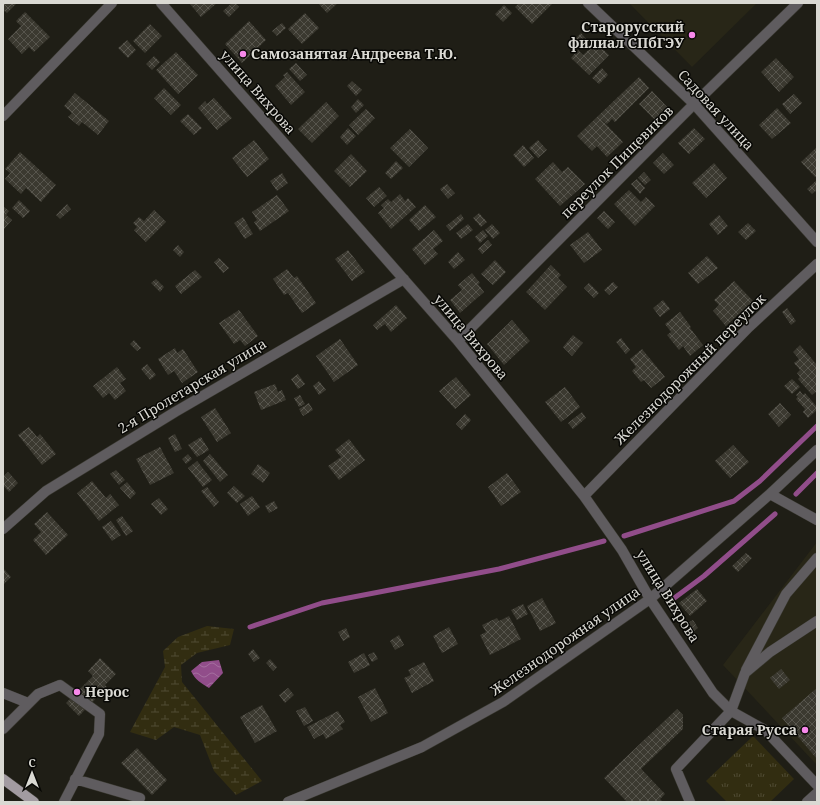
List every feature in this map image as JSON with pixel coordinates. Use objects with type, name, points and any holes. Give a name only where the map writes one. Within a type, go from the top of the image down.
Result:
[{"type":"main road","points":[[3,779],[34,802]]},
{"type":"street","points":[[3,116],[112,3]]},
{"type":"street","name":"улица Вихрова","points":[[161,3],[458,341],[584,496],[622,550],[650,599],[713,693],[731,710],[765,730],[817,785]]},
{"type":"street","name":"Садовая улица","points":[[588,3],[694,104],[817,242]]},
{"type":"street","name":"переулок Пищевиков","points":[[458,341],[694,104],[798,3]]},
{"type":"street","name":"Железнодорожный переулок","points":[[584,496],[749,327],[817,264]]},
{"type":"street","name":"2-я Пролетарская улица","points":[[3,529],[46,491],[174,412],[404,279]]},
{"type":"street","name":"Железнодорожная улица","points":[[291,801],[422,747],[503,702],[650,599],[770,494],[817,450]]},
{"type":"street","points":[[770,494],[817,520]]},
{"type":"street","points":[[690,802],[676,769],[731,710],[745,673],[786,594],[817,558]]},
{"type":"street","points":[[745,673],[770,652],[817,621]]},
{"type":"street","points":[[3,729],[38,694],[60,685],[100,714],[99,734],[75,778],[64,802]]},
{"type":"street","points":[[3,694],[28,703]]},
{"type":"street","points":[[75,778],[140,798]]},
{"type":"street","points":[[806,802],[817,793]]},
{"type":"shaded area","name":"Старорусский филиал СПбГЭУ","points":[[629,3],[757,3],[692,67]]},
{"type":"shaded area","points":[[817,542],[817,765],[723,665]]},
{"type":"green space","points":[[207,626],[234,629],[230,645],[197,653],[181,665],[182,682],[262,781],[236,795],[214,771],[200,735],[174,727],[156,740],[130,732],[165,667],[163,651],[178,637]]},
{"type":"green space","points":[[753,736],[794,779],[770,802],[727,802],[706,781]]},
{"type":"water","points":[[219,660],[223,673],[209,688],[196,679],[191,671],[202,662]]},
{"type":"building","points":[[3,3],[16,4],[7,13],[3,10]]},
{"type":"building","points":[[189,3],[217,3],[201,17]]},
{"type":"building","points":[[232,3],[235,3],[239,7],[229,17],[223,11]]},
{"type":"building","points":[[318,3],[338,3],[327,13]]},
{"type":"building","points":[[519,3],[553,3],[532,24],[515,7]]},
{"type":"building","points":[[504,5],[512,13],[503,22],[495,14]]},
{"type":"building","points":[[25,12],[50,37],[34,52],[29,47],[22,54],[8,39],[21,26],[16,21]]},
{"type":"building","points":[[305,13],[319,28],[302,44],[288,29]]},
{"type":"building","points":[[249,21],[266,40],[242,63],[225,44]]},
{"type":"building","points":[[282,23],[286,28],[277,36],[272,31]]},
{"type":"building","points":[[150,24],[162,36],[145,53],[133,41]]},
{"type":"building","points":[[581,33],[588,41],[581,48],[573,41]]},
{"type":"building","points":[[127,40],[136,50],[128,58],[118,48]]},
{"type":"building","points":[[596,43],[609,55],[589,75],[571,58],[578,50],[583,55]]},
{"type":"building","points":[[176,52],[198,75],[178,94],[156,70]]},
{"type":"building","points":[[154,56],[160,62],[152,70],[146,64]]},
{"type":"building","points":[[776,58],[794,77],[779,92],[761,72]]},
{"type":"building","points":[[296,63],[307,75],[300,81],[289,69]]},
{"type":"building","points":[[602,68],[608,75],[599,84],[592,78]]},
{"type":"building","points":[[287,72],[305,92],[291,105],[275,86],[285,77],[283,75]]},
{"type":"building","points":[[639,77],[649,88],[615,122],[612,119],[607,124],[601,119],[623,142],[607,157],[597,146],[592,151],[577,136]]},
{"type":"building","points":[[352,81],[362,90],[356,96],[347,86]]},
{"type":"building","points":[[164,88],[181,105],[171,115],[154,98]]},
{"type":"building","points":[[652,91],[669,109],[656,121],[639,104]]},
{"type":"building","points":[[75,93],[109,121],[98,135],[82,122],[79,126],[68,117],[72,113],[64,106]]},
{"type":"building","points":[[794,94],[802,103],[790,114],[782,104]]},
{"type":"building","points":[[214,98],[232,118],[217,130],[198,108],[205,101],[207,104]]},
{"type":"building","points":[[358,99],[364,105],[356,113],[351,107]]},
{"type":"building","points":[[326,102],[339,116],[312,143],[298,129]]},
{"type":"building","points":[[777,108],[791,123],[772,139],[759,125]]},
{"type":"building","points":[[366,109],[375,118],[358,135],[349,125]]},
{"type":"building","points":[[188,114],[202,128],[194,135],[180,121]]},
{"type":"building","points":[[348,128],[356,136],[347,145],[340,137]]},
{"type":"building","points":[[694,128],[705,139],[689,154],[678,143]]},
{"type":"building","points":[[410,129],[428,148],[409,167],[390,148]]},
{"type":"building","points":[[254,140],[269,159],[247,177],[232,158]]},
{"type":"building","points":[[538,140],[547,150],[538,158],[529,148]]},
{"type":"building","points":[[523,145],[534,158],[524,167],[513,155]]},
{"type":"building","points":[[817,147],[817,175],[815,177],[801,162]]},
{"type":"building","points":[[20,152],[56,185],[41,202],[26,188],[21,194],[5,179],[10,173],[5,169]]},
{"type":"building","points":[[663,153],[674,165],[664,174],[653,163]]},
{"type":"building","points":[[351,154],[367,171],[350,187],[334,171]]},
{"type":"building","points":[[396,161],[403,168],[391,179],[385,173]]},
{"type":"building","points":[[553,162],[562,172],[568,167],[585,184],[560,206],[535,179]]},
{"type":"building","points":[[714,163],[727,178],[706,198],[692,183]]},
{"type":"building","points":[[644,172],[651,180],[645,185],[638,178]]},
{"type":"building","points":[[282,173],[288,183],[277,191],[270,181]]},
{"type":"building","points":[[637,179],[645,188],[640,194],[631,184]]},
{"type":"building","points":[[817,180],[817,190],[812,194],[807,189]]},
{"type":"building","points":[[447,184],[455,193],[448,199],[440,189]]},
{"type":"building","points":[[379,187],[387,196],[374,207],[366,198]]},
{"type":"building","points":[[629,190],[641,202],[646,197],[655,206],[635,226],[614,204]]},
{"type":"building","points":[[400,194],[405,201],[408,198],[416,207],[391,229],[378,213],[384,208],[381,205],[388,199],[391,202]]},
{"type":"building","points":[[277,195],[289,211],[260,231],[254,222],[257,220],[252,212]]},
{"type":"building","points":[[19,200],[30,211],[23,218],[12,208]]},
{"type":"building","points":[[67,204],[71,209],[60,219],[56,215]]},
{"type":"building","points":[[425,205],[436,217],[419,231],[409,220]]},
{"type":"building","points":[[3,206],[9,211],[6,215],[12,220],[3,230]]},
{"type":"building","points":[[154,210],[166,222],[146,242],[134,230],[137,227],[133,223],[139,217],[144,221]]},
{"type":"building","points":[[604,211],[615,222],[608,229],[597,218]]},
{"type":"building","points":[[479,213],[487,222],[481,227],[473,218]]},
{"type":"building","points":[[461,214],[464,219],[450,231],[446,226]]},
{"type":"building","points":[[719,215],[728,226],[718,235],[709,224]]},
{"type":"building","points":[[243,217],[253,234],[245,239],[234,223]]},
{"type":"building","points":[[748,223],[756,231],[746,240],[738,232]]},
{"type":"building","points":[[468,224],[473,230],[461,239],[456,233]]},
{"type":"building","points":[[492,224],[500,233],[493,239],[485,230]]},
{"type":"building","points":[[434,230],[443,241],[433,249],[438,254],[425,265],[412,249]]},
{"type":"building","points":[[483,230],[488,236],[480,243],[475,237]]},
{"type":"building","points":[[588,232],[602,250],[584,263],[570,245]]},
{"type":"building","points":[[488,240],[492,245],[482,254],[478,249]]},
{"type":"building","points":[[178,245],[184,252],[180,257],[173,250]]},
{"type":"building","points":[[348,250],[365,272],[352,281],[335,259]]},
{"type":"building","points":[[458,252],[465,260],[454,269],[448,262]]},
{"type":"building","points":[[707,256],[718,268],[698,284],[688,273]]},
{"type":"building","points":[[219,258],[229,268],[223,273],[214,262]]},
{"type":"building","points":[[495,260],[506,272],[493,285],[481,274]]},
{"type":"building","points":[[551,265],[561,275],[558,278],[567,287],[545,310],[526,292]]},
{"type":"building","points":[[287,269],[294,278],[297,276],[316,303],[302,313],[288,293],[284,295],[273,279]]},
{"type":"building","points":[[195,270],[202,277],[181,294],[175,286]]},
{"type":"building","points":[[472,273],[480,283],[478,284],[484,292],[460,313],[450,300],[462,290],[458,285]]},
{"type":"building","points":[[156,279],[164,287],[160,292],[151,283]]},
{"type":"building","points":[[734,281],[753,301],[726,326],[713,311],[719,305],[714,300]]},
{"type":"building","points":[[613,282],[618,287],[609,295],[604,290]]},
{"type":"building","points":[[589,283],[599,293],[594,298],[584,288]]},
{"type":"building","points":[[663,300],[670,309],[660,317],[653,308]]},
{"type":"building","points":[[396,305],[407,318],[391,332],[385,324],[377,330],[373,325]]},
{"type":"building","points":[[787,308],[796,321],[791,325],[782,312]]},
{"type":"building","points":[[239,310],[258,336],[245,346],[240,340],[234,344],[219,323]]},
{"type":"building","points":[[680,312],[703,345],[690,356],[683,346],[679,350],[667,335],[671,332],[665,324]]},
{"type":"building","points":[[512,320],[530,341],[504,365],[487,344]]},
{"type":"building","points":[[573,335],[583,343],[572,356],[563,347]]},
{"type":"building","points":[[621,338],[630,350],[626,354],[616,342]]},
{"type":"building","points":[[340,339],[358,365],[334,382],[316,356]]},
{"type":"building","points":[[134,340],[141,348],[137,351],[130,344]]},
{"type":"building","points":[[800,345],[817,365],[817,391],[812,395],[798,379],[800,377],[797,373],[800,370],[794,363],[799,359],[793,352]]},
{"type":"building","points":[[175,348],[177,353],[183,349],[198,372],[182,383],[174,371],[168,375],[158,359]]},
{"type":"building","points":[[642,349],[665,377],[651,388],[644,380],[641,382],[632,371],[636,367],[630,359]]},
{"type":"building","points":[[147,364],[156,375],[150,380],[141,369]]},
{"type":"building","points":[[117,367],[126,379],[120,383],[126,391],[115,400],[109,393],[103,398],[93,386]]},
{"type":"building","points":[[298,374],[305,384],[298,389],[291,379]]},
{"type":"building","points":[[456,377],[471,395],[455,409],[439,391]]},
{"type":"building","points":[[792,379],[800,387],[792,394],[784,386]]},
{"type":"building","points":[[319,381],[326,390],[319,395],[313,386]]},
{"type":"building","points":[[275,384],[278,392],[282,390],[286,400],[261,410],[254,392]]},
{"type":"building","points":[[565,387],[580,407],[561,422],[545,402]]},
{"type":"building","points":[[800,391],[803,395],[805,393],[817,407],[817,410],[808,418],[803,412],[805,409],[796,399],[798,397],[796,395]]},
{"type":"building","points":[[300,395],[305,404],[299,407],[294,398]]},
{"type":"building","points":[[309,403],[313,410],[303,416],[299,409]]},
{"type":"building","points":[[780,403],[791,415],[779,427],[768,414]]},
{"type":"building","points":[[215,408],[231,433],[217,442],[201,417]]},
{"type":"building","points":[[582,412],[586,418],[573,429],[568,423]]},
{"type":"building","points":[[465,414],[471,420],[462,430],[456,424]]},
{"type":"building","points":[[29,427],[37,437],[40,434],[56,454],[42,465],[18,435]]},
{"type":"building","points":[[175,434],[182,449],[175,452],[168,438]]},
{"type":"building","points":[[201,437],[209,450],[197,457],[188,445]]},
{"type":"building","points":[[349,439],[365,460],[339,480],[328,466],[341,457],[335,450]]},
{"type":"building","points":[[733,445],[749,462],[730,478],[715,461]]},
{"type":"building","points":[[160,447],[174,473],[150,485],[136,459]]},
{"type":"building","points":[[188,454],[192,459],[186,464],[182,459]]},
{"type":"building","points":[[210,454],[228,475],[220,482],[203,461]]},
{"type":"building","points":[[197,461],[212,480],[203,487],[188,468]]},
{"type":"building","points":[[258,464],[270,473],[263,483],[251,474]]},
{"type":"building","points":[[116,470],[125,480],[119,485],[110,474]]},
{"type":"building","points":[[8,472],[18,483],[9,492],[3,485],[3,477]]},
{"type":"building","points":[[507,473],[521,492],[501,506],[488,487]]},
{"type":"building","points":[[92,481],[106,498],[110,494],[119,505],[99,521],[77,493]]},
{"type":"building","points":[[127,482],[136,493],[130,499],[120,488]]},
{"type":"building","points":[[234,486],[245,496],[237,503],[227,493]]},
{"type":"building","points":[[207,487],[219,502],[214,507],[201,491]]},
{"type":"building","points":[[252,496],[260,507],[248,516],[240,504]]},
{"type":"building","points":[[159,498],[168,509],[161,515],[151,504]]},
{"type":"building","points":[[274,501],[278,508],[269,513],[265,506]]},
{"type":"building","points":[[47,512],[68,535],[46,555],[33,540],[41,532],[34,524]]},
{"type":"building","points":[[122,516],[133,531],[126,536],[116,520]]},
{"type":"building","points":[[111,521],[121,535],[112,541],[102,527]]},
{"type":"building","points":[[746,553],[752,558],[738,572],[732,566]]},
{"type":"building","points":[[3,568],[11,577],[3,585]]},
{"type":"building","points":[[697,589],[707,601],[690,616],[679,603]]},
{"type":"building","points":[[542,598],[556,623],[540,631],[527,606]]},
{"type":"building","points":[[523,604],[528,614],[517,620],[511,610]]},
{"type":"building","points":[[509,616],[521,639],[490,655],[480,635],[486,632],[482,625],[497,618],[499,621]]},
{"type":"building","points":[[693,620],[698,628],[694,631],[688,623]]},
{"type":"building","points":[[449,627],[458,644],[442,653],[433,636]]},
{"type":"building","points":[[346,628],[350,637],[343,641],[338,632]]},
{"type":"building","points":[[399,635],[404,645],[395,650],[390,641]]},
{"type":"building","points":[[253,649],[260,658],[254,662],[248,654]]},
{"type":"building","points":[[374,652],[378,659],[372,662],[368,655]]},
{"type":"building","points":[[364,653],[370,665],[354,673],[348,662]]},
{"type":"building","points":[[100,658],[116,674],[105,685],[107,687],[79,716],[66,703],[93,676],[88,671]]},
{"type":"building","points":[[270,659],[277,667],[273,671],[266,663]]},
{"type":"building","points":[[424,662],[434,681],[412,693],[404,678],[411,675],[408,670]]},
{"type":"building","points":[[781,669],[790,680],[779,689],[770,678]]},
{"type":"building","points":[[288,688],[294,695],[285,703],[279,695]]},
{"type":"building","points":[[375,688],[388,713],[371,722],[358,697]]},
{"type":"building","name":"Старая Русса","points":[[817,688],[817,759],[782,718]]},
{"type":"building","points":[[262,705],[277,731],[255,743],[240,717]]},
{"type":"building","points":[[305,707],[313,721],[304,726],[296,711]]},
{"type":"building","points":[[677,709],[683,715],[683,729],[641,769],[665,794],[660,799],[663,802],[627,802],[604,778]]},
{"type":"building","points":[[338,711],[345,722],[340,725],[343,729],[326,739],[323,734],[314,739],[307,727]]},
{"type":"building","points":[[137,748],[167,780],[152,795],[121,763]]},
{"type":"waterway","points":[[624,536],[734,501],[760,481],[817,426]]},
{"type":"waterway","points":[[796,494],[817,473]]},
{"type":"waterway","points":[[673,599],[704,576],[775,514]]},
{"type":"waterway","points":[[250,627],[322,603],[499,569],[604,541]]},
{"type":"place","name":"Старорусский филиал СПбГЭУ","points":[[692,35]]},
{"type":"place","name":"Самозанятая Андреева Т.Ю.","points":[[243,54]]},
{"type":"place","name":"Нерос","points":[[77,692]]},
{"type":"place","name":"Старая Русса","points":[[805,730]]}]
